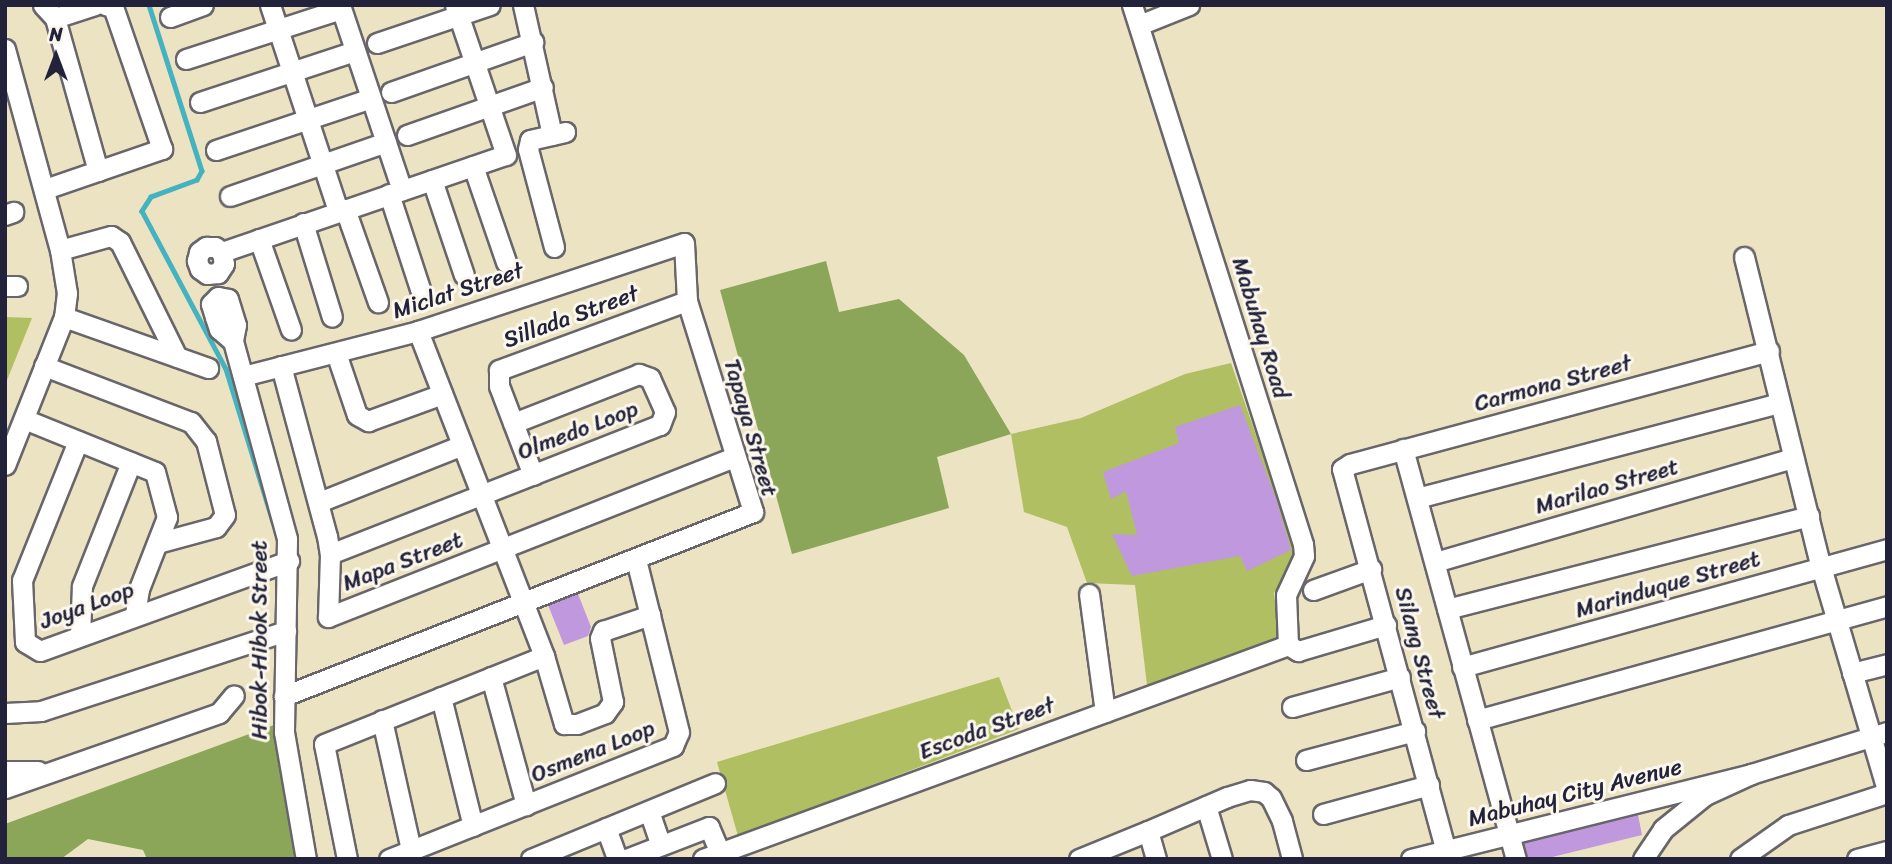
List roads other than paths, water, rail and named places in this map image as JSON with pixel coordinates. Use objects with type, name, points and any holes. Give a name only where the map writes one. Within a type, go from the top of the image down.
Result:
[{"type":"street","points":[[95,5],[49,11],[98,171]]},
{"type":"street","points":[[45,189],[162,149],[113,7],[105,5]]},
{"type":"street","points":[[170,17],[204,5]]},
{"type":"street","points":[[270,5],[322,163],[378,302]]},
{"type":"street","points":[[377,43],[457,10],[490,5]]},
{"type":"street","points":[[523,5],[543,87],[559,134],[530,140],[528,149],[554,247]]},
{"type":"street","points":[[1132,5],[1139,26],[1189,5]]},
{"type":"street","points":[[186,59],[341,7],[386,142],[420,289]]},
{"type":"street","points":[[290,330],[260,239],[506,155],[457,10]]},
{"type":"street","name":"Mabuhay Road","points":[[1139,26],[1303,544],[1304,556],[1286,595],[1288,645]]},
{"type":"street","points":[[391,92],[533,42]]},
{"type":"street","points":[[5,49],[45,189],[67,293],[64,317],[5,465]]},
{"type":"street","points":[[201,102],[355,51]]},
{"type":"street","points":[[407,135],[543,87]]},
{"type":"street","points":[[216,150],[371,98]]},
{"type":"street","points":[[230,196],[386,142]]},
{"type":"street","points":[[473,166],[506,262]]},
{"type":"street","points":[[432,180],[464,275]]},
{"type":"street","points":[[303,223],[332,317]]},
{"type":"street","points":[[60,250],[111,236],[120,242],[177,357]]},
{"type":"street","name":"Hibok-Hibok Street","points":[[260,239],[222,251],[215,247],[206,247],[199,252],[197,261],[200,269],[212,274],[218,297],[228,299],[236,325],[233,341],[287,539],[289,561],[284,696],[287,762],[306,859]]},
{"type":"street","name":"Tapaya Street","points":[[284,696],[753,512],[687,302],[684,243]]},
{"type":"street","name":"Miclat Street","points":[[243,376],[418,331],[684,243]]},
{"type":"street","points":[[1740,859],[1788,825],[1887,791],[1879,734],[1852,673],[1821,567],[1744,257]]},
{"type":"street","name":"Sillada Street","points":[[533,475],[499,386],[499,370],[687,302]]},
{"type":"street","points":[[64,317],[208,369]]},
{"type":"street","points":[[418,331],[544,656],[564,724],[577,724],[605,713],[613,702],[600,638],[603,631],[650,615]]},
{"type":"street","name":"Carmona Street","points":[[1350,464],[1769,351]]},
{"type":"street","points":[[336,353],[357,415],[368,421],[442,394]]},
{"type":"street","points":[[44,366],[191,422],[206,441],[225,515],[216,527],[157,543]]},
{"type":"street","name":"Mapa Street","points":[[281,366],[319,502],[330,554],[328,617],[735,457]]},
{"type":"street","name":"Olmedo Loop","points":[[330,554],[660,425],[665,412],[650,378],[639,374],[513,423]]},
{"type":"street","points":[[1417,498],[1779,403]]},
{"type":"street","points":[[24,419],[155,472],[167,517],[139,589],[135,615]]},
{"type":"street","name":"Joya Loop","points":[[78,441],[22,580],[25,642],[40,650],[289,561]]},
{"type":"street","points":[[319,502],[462,445]]},
{"type":"street","points":[[1404,449],[1517,859]]},
{"type":"street","name":"Marilao Street","points":[[1435,562],[1793,458]]},
{"type":"street","points":[[80,635],[82,586],[131,462]]},
{"type":"street","name":"Silang Street","points":[[1350,464],[1342,469],[1401,677],[1447,855]]},
{"type":"street","points":[[1447,609],[1809,516]]},
{"type":"street","name":"Marinduque Street","points":[[1462,667],[1887,549]]},
{"type":"street","name":"Osmena Loop","points":[[389,859],[673,746],[679,732],[636,559]]},
{"type":"street","points":[[1313,590],[1371,569]]},
{"type":"street","points":[[1089,594],[1105,712]]},
{"type":"street","points":[[1477,720],[1887,606]]},
{"type":"street","name":"Escoda Street","points":[[712,856],[750,851],[1105,712],[1288,645],[1298,650],[1386,625]]},
{"type":"street","points":[[5,713],[41,712],[286,631]]},
{"type":"street","points":[[347,859],[324,744],[544,656]]},
{"type":"street","points":[[1852,673],[1887,664]]},
{"type":"street","points":[[491,677],[526,805]]},
{"type":"street","points":[[1292,707],[1401,677]]},
{"type":"street","points":[[5,788],[219,713],[234,695]]},
{"type":"street","points":[[441,697],[473,826]]},
{"type":"street","points":[[382,720],[411,850]]},
{"type":"street","points":[[1306,760],[1415,731]]},
{"type":"street","name":"Mabuhay City Avenue","points":[[1411,859],[1447,855],[1509,834],[1751,774],[1879,734]]},
{"type":"street","points":[[5,771],[57,771]]},
{"type":"street","name":"Mabuhay City Avenue","points":[[1643,859],[1663,829],[1705,795],[1751,774]]},
{"type":"street","points":[[531,859],[563,853],[606,828],[715,783]]},
{"type":"street","points":[[1323,814],[1429,785]]},
{"type":"street","points":[[1085,858],[1250,790],[1264,792],[1271,798],[1282,821],[1292,859]]},
{"type":"street","points":[[1206,806],[1222,859]]},
{"type":"street","points":[[649,811],[661,845]]},
{"type":"street","points":[[626,859],[709,827],[712,856]]},
{"type":"street","points":[[606,828],[617,859]]},
{"type":"street","points":[[1148,831],[1156,859]]},
{"type":"street","points":[[1857,859],[1887,851]]},
{"type":"waterway","points":[[149,5],[202,171],[197,180],[151,197],[142,211],[226,369],[273,522]]}]
